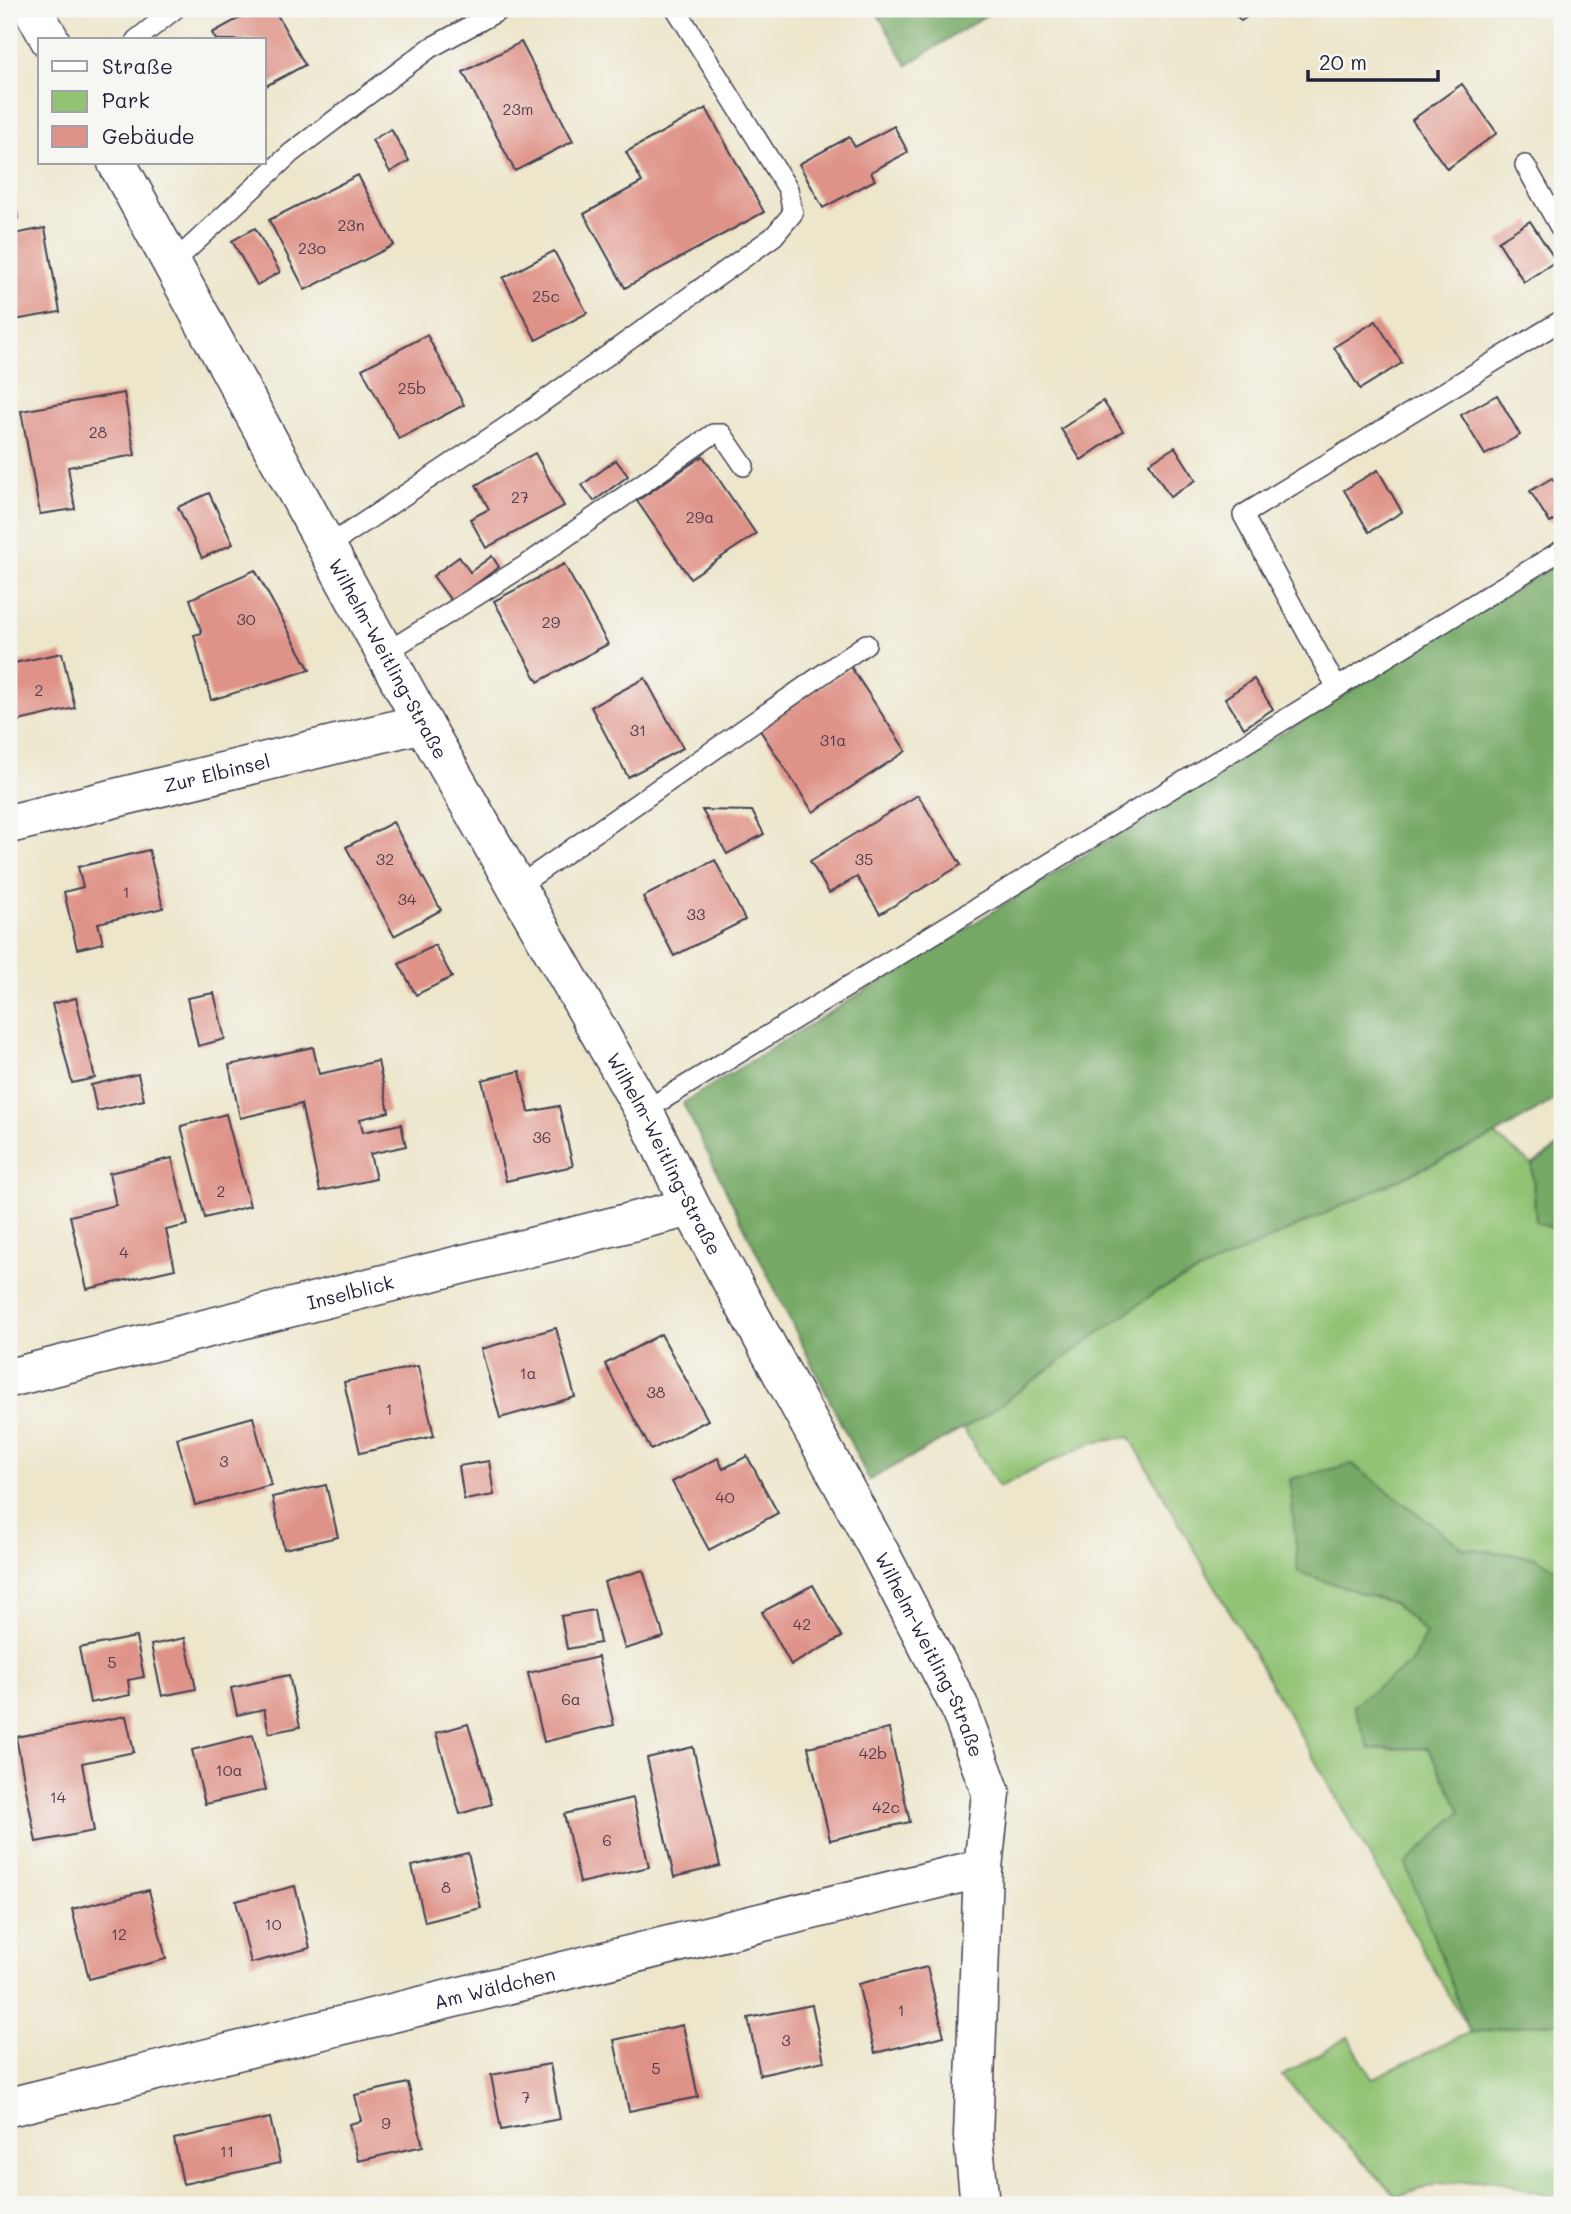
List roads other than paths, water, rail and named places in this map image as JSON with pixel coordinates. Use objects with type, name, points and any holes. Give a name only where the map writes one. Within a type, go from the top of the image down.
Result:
[{"type":"street","points":[[33,9],[49,38]]},
{"type":"street","name":"Wilhelm-Weitling-Straße","points":[[118,164],[423,723],[644,1111],[691,1207],[879,1551],[959,1706],[991,1793],[983,1868],[973,2136],[980,2205]]},
{"type":"street","name":"Zur Elbinsel","points":[[9,824],[423,723]]},
{"type":"street","name":"Inselblick","points":[[9,1378],[691,1207]]},
{"type":"street","name":"Am Wäldchen","points":[[9,2107],[983,1868]]},
{"type":"lane","points":[[139,38],[175,9]]},
{"type":"lane","points":[[172,264],[291,153],[430,48],[502,9]]},
{"type":"lane","points":[[327,547],[564,387],[774,236],[793,213],[788,189],[676,9]]},
{"type":"lane","points":[[1525,165],[1562,231]]},
{"type":"lane","points":[[1337,688],[1242,515],[1562,320]]},
{"type":"lane","points":[[385,653],[528,563],[713,434],[722,434],[744,466]]},
{"type":"lane","points":[[644,1111],[1562,550]]},
{"type":"lane","points":[[517,887],[866,644]]}]
